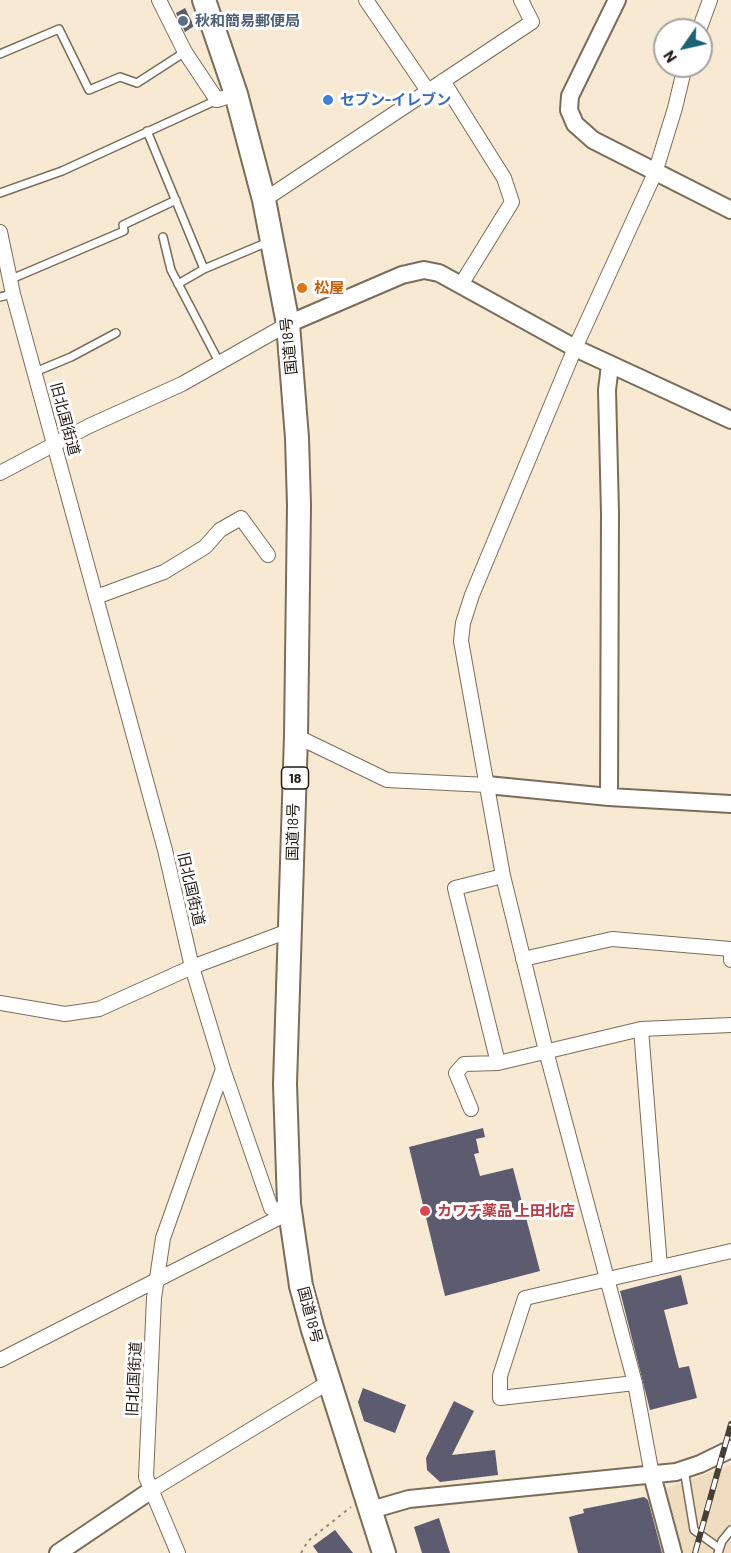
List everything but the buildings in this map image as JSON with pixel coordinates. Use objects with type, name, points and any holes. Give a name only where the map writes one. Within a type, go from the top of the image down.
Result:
[{"type":"highway","name":"国道18号","points":[[204,0],[226,97],[264,200],[288,324],[299,505],[296,736],[285,1114],[290,1212],[301,1286],[363,1507],[384,1553]]},
{"type":"street","points":[[159,0],[185,52],[226,97]]},
{"type":"street","points":[[366,0],[428,91]]},
{"type":"street","points":[[264,200],[532,22],[521,0]]},
{"type":"street","points":[[617,0],[570,96],[569,110],[575,124],[593,140],[731,210]]},
{"type":"street","points":[[703,18],[710,0]]},
{"type":"street","points":[[673,1553],[652,1475],[634,1383],[546,1051],[503,876],[462,641],[463,623],[472,595],[575,348],[655,173],[675,108],[681,78]]},
{"type":"street","points":[[443,81],[504,178],[512,202],[462,283]]},
{"type":"street","name":"旧北国街道","points":[[0,232],[3,264],[9,280],[6,295],[34,372],[55,444],[165,850],[192,967],[223,1069],[164,1238],[154,1298],[146,1477],[178,1553]]},
{"type":"street","points":[[0,473],[55,444],[182,384],[288,324],[413,271],[440,273],[462,283],[575,348],[731,420]]},
{"type":"street","points":[[609,797],[610,513],[607,390],[610,365]]},
{"type":"street","points":[[96,597],[164,572],[205,547],[220,530],[242,518],[268,555]]},
{"type":"street","points":[[296,736],[387,780],[487,785],[609,797],[731,804]]},
{"type":"street","points":[[498,1063],[455,888],[503,876]]},
{"type":"street","points":[[0,1003],[65,1014],[82,1013],[120,1001],[192,967],[291,930]]},
{"type":"street","points":[[523,959],[612,939],[731,950],[731,960]]},
{"type":"street","points":[[471,1109],[456,1073],[464,1064],[498,1063],[641,1029],[731,1025]]},
{"type":"street","points":[[641,1029],[660,1267]]},
{"type":"street","points":[[223,1069],[270,1208],[290,1212]]},
{"type":"street","points":[[0,1360],[290,1212]]},
{"type":"street","points":[[634,1383],[500,1398],[500,1376],[525,1298],[731,1251]]},
{"type":"street","points":[[58,1553],[150,1491],[329,1382]]},
{"type":"street","points":[[363,1507],[409,1499],[652,1475],[684,1469],[731,1449]]},
{"type":"lane","points":[[0,54],[59,29],[89,90],[120,77],[137,83],[185,52]]},
{"type":"lane","points":[[0,193],[62,171],[226,97]]},
{"type":"lane","points":[[147,131],[204,269]]},
{"type":"lane","points":[[9,280],[124,231],[123,225],[176,200]]},
{"type":"lane","points":[[163,237],[171,270],[219,362]]},
{"type":"lane","points":[[178,284],[204,269],[271,240]]},
{"type":"lane","points":[[34,372],[72,357],[116,333]]},
{"type":"lane","points":[[684,1469],[694,1530],[718,1550],[731,1530]]},
{"type":"path","points":[[301,1553],[308,1541],[363,1507]]},
{"type":"shaded area","points":[[731,1465],[731,1553],[681,1553],[665,1489]]},
{"type":"railway","points":[[695,1553],[731,1424]]},
{"type":"place","name":"秋和簡易郵便局","points":[[183,21]]},
{"type":"place","name":"セブン-イレブン","points":[[328,100]]},
{"type":"place","name":"松屋","points":[[302,288]]},
{"type":"place","name":"カワチ薬品 上田北店","points":[[425,1211]]}]
